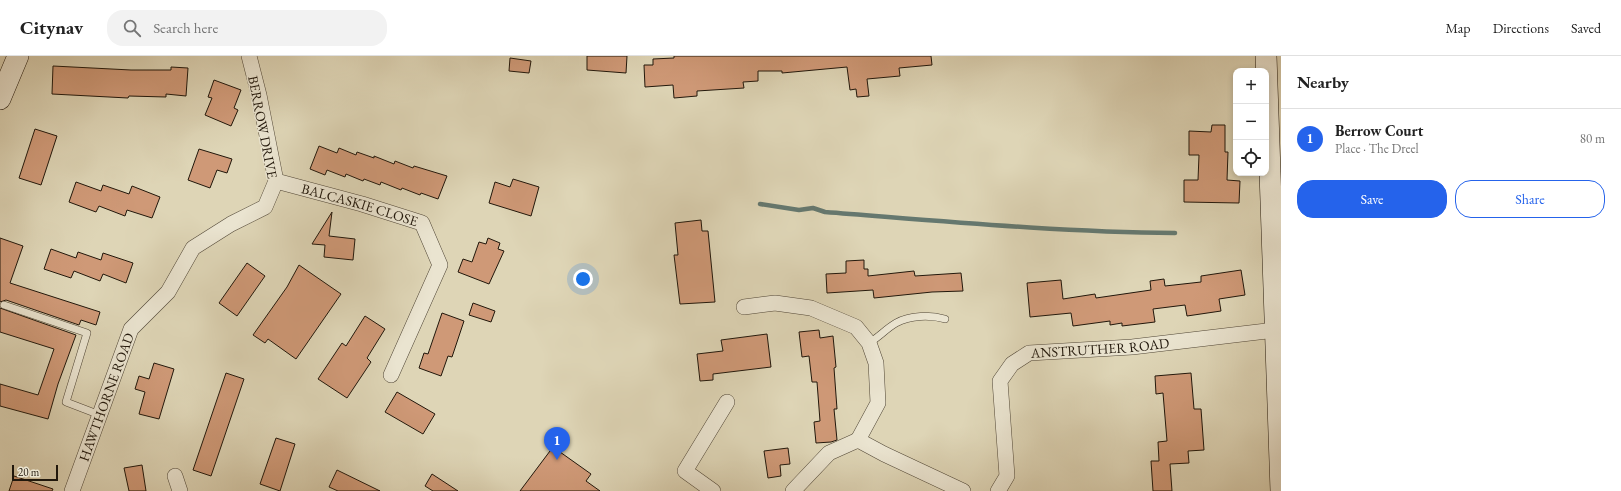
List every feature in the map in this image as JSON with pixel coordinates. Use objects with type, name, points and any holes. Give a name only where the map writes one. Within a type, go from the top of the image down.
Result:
[{"type":"main road","points":[[0,98],[18,56]]},
{"type":"main road","points":[[1266,56],[1281,491]]},
{"type":"street","name":"BERROW DRIVE","points":[[168,292],[193,248],[231,224],[265,207],[276,180],[259,95],[249,56]]},
{"type":"street","name":"BALCASKIE CLOSE","points":[[276,180],[362,204],[422,223],[440,265],[391,375]]},
{"type":"street","name":"HAWTHORNE ROAD","points":[[72,491],[131,329],[168,292]]},
{"type":"street","points":[[744,307],[774,303],[811,308],[856,326],[869,343],[876,363],[878,402],[858,440],[829,453],[794,491]]},
{"type":"street","name":"ANSTRUTHER ROAD","points":[[998,491],[1007,476],[1000,381],[1012,364],[1029,353],[1132,347],[1275,330]]},
{"type":"street","points":[[713,491],[685,471],[727,402]]},
{"type":"street","points":[[858,440],[884,454],[963,491]]},
{"type":"street","points":[[175,476],[180,491]]},
{"type":"lane","points":[[4,305],[87,333],[66,402],[100,415]]},
{"type":"lane","points":[[869,343],[898,322],[928,316],[945,319]]},
{"type":"building","points":[[587,56],[627,56],[626,73],[587,70]]},
{"type":"building","points":[[674,56],[931,56],[932,65],[899,68],[900,76],[867,79],[869,96],[857,97],[856,89],[850,90],[847,67],[782,73],[782,71],[758,71],[758,81],[743,82],[744,88],[697,91],[697,96],[674,98],[673,85],[645,87],[644,65],[653,65],[653,59],[674,58]]},
{"type":"building","points":[[510,58],[531,61],[529,73],[509,71]]},
{"type":"building","points":[[53,66],[131,70],[171,70],[171,67],[188,68],[186,96],[166,94],[166,97],[129,96],[128,98],[52,94]]},
{"type":"building","points":[[214,80],[241,90],[234,108],[238,110],[231,126],[205,115],[212,98],[208,97]]},
{"type":"building","points":[[1212,125],[1225,125],[1225,152],[1228,152],[1227,180],[1240,181],[1239,203],[1184,202],[1184,180],[1198,180],[1199,155],[1189,155],[1189,131],[1211,132]]},
{"type":"building","points":[[35,129],[57,136],[41,185],[19,178]]},
{"type":"building","points":[[319,146],[337,153],[339,148],[356,155],[357,152],[374,158],[374,156],[394,164],[395,161],[413,168],[414,166],[447,176],[438,199],[421,193],[420,195],[402,188],[401,190],[381,182],[380,185],[364,179],[363,181],[346,174],[345,177],[327,170],[325,175],[310,169]]},
{"type":"building","points":[[199,149],[232,159],[227,173],[217,170],[210,188],[188,180]]},
{"type":"building","points":[[513,179],[539,187],[531,216],[489,203],[495,182],[510,187]]},
{"type":"building","points":[[76,182],[101,191],[103,185],[129,194],[132,186],[160,197],[152,218],[127,210],[125,216],[99,206],[96,212],[69,202]]},
{"type":"building","points":[[332,212],[329,236],[355,239],[353,260],[324,257],[325,245],[312,244]]},
{"type":"building","points":[[701,220],[702,231],[708,231],[715,302],[680,304],[674,255],[678,255],[675,223]]},
{"type":"building","points":[[0,238],[23,246],[10,283],[100,312],[96,325],[81,320],[79,325],[6,300],[0,302]]},
{"type":"building","points":[[488,238],[500,243],[498,249],[504,251],[489,284],[458,272],[463,259],[472,262],[479,242],[486,244]]},
{"type":"building","points":[[51,249],[76,258],[78,252],[101,260],[103,253],[133,263],[126,283],[103,274],[100,281],[74,271],[71,278],[44,269]]},
{"type":"building","points":[[864,260],[864,269],[868,269],[868,276],[914,271],[915,276],[961,273],[963,291],[932,292],[874,298],[873,290],[827,293],[826,274],[846,273],[846,261]]},
{"type":"building","points":[[247,263],[265,276],[237,316],[219,303]]},
{"type":"building","points":[[299,265],[341,294],[296,359],[268,339],[265,343],[253,335],[287,287]]},
{"type":"building","points":[[1241,270],[1245,295],[1219,299],[1221,311],[1187,316],[1185,305],[1153,309],[1155,322],[1122,326],[1122,323],[1110,325],[1110,321],[1073,326],[1071,313],[1030,317],[1027,283],[1061,280],[1063,299],[1095,294],[1096,298],[1151,290],[1150,281],[1164,279],[1165,286],[1201,282],[1201,276]]},
{"type":"building","points":[[473,303],[495,311],[491,322],[469,315]]},
{"type":"building","points":[[0,308],[76,335],[58,384],[48,419],[0,406],[0,384],[38,395],[54,349],[0,332]]},
{"type":"building","points":[[442,313],[464,321],[452,357],[448,356],[441,376],[419,368],[424,353],[428,354]]},
{"type":"building","points":[[365,316],[385,329],[367,358],[371,362],[347,398],[318,379],[342,343],[346,346]]},
{"type":"building","points":[[819,330],[820,338],[833,336],[836,367],[834,368],[837,409],[834,409],[837,440],[816,443],[814,422],[820,421],[817,382],[812,382],[809,356],[802,357],[799,332]]},
{"type":"building","points":[[767,334],[771,367],[713,374],[713,380],[700,381],[697,354],[723,351],[721,340]]},
{"type":"building","points":[[154,363],[174,369],[159,419],[139,414],[145,392],[135,389],[139,376],[149,379]]},
{"type":"building","points":[[226,373],[244,379],[211,476],[193,470]]},
{"type":"building","points":[[1191,373],[1194,409],[1201,409],[1204,450],[1188,451],[1189,463],[1170,464],[1172,491],[1153,491],[1151,461],[1159,461],[1158,442],[1167,441],[1163,393],[1156,394],[1155,376]]},
{"type":"building","points":[[397,392],[435,414],[423,434],[385,412]]},
{"type":"building","points":[[276,438],[295,444],[280,491],[260,484]]},
{"type":"building","points":[[553,447],[591,474],[586,481],[600,491],[520,491]]},
{"type":"building","points":[[788,448],[790,464],[780,465],[781,476],[768,478],[764,451]]},
{"type":"building","points":[[142,465],[146,491],[129,491],[124,468]]},
{"type":"building","points":[[337,470],[380,491],[338,491],[329,487]]},
{"type":"building","points":[[432,474],[458,491],[433,491],[425,486]]},
{"type":"building","points":[[14,476],[53,489],[52,491],[9,491]]},
{"type":"waterway","points":[[760,204],[799,210],[813,208],[825,212],[1000,226],[1087,231],[1175,233]]},
{"type":"place","name":"Berrow Court","points":[[557,460]]}]
